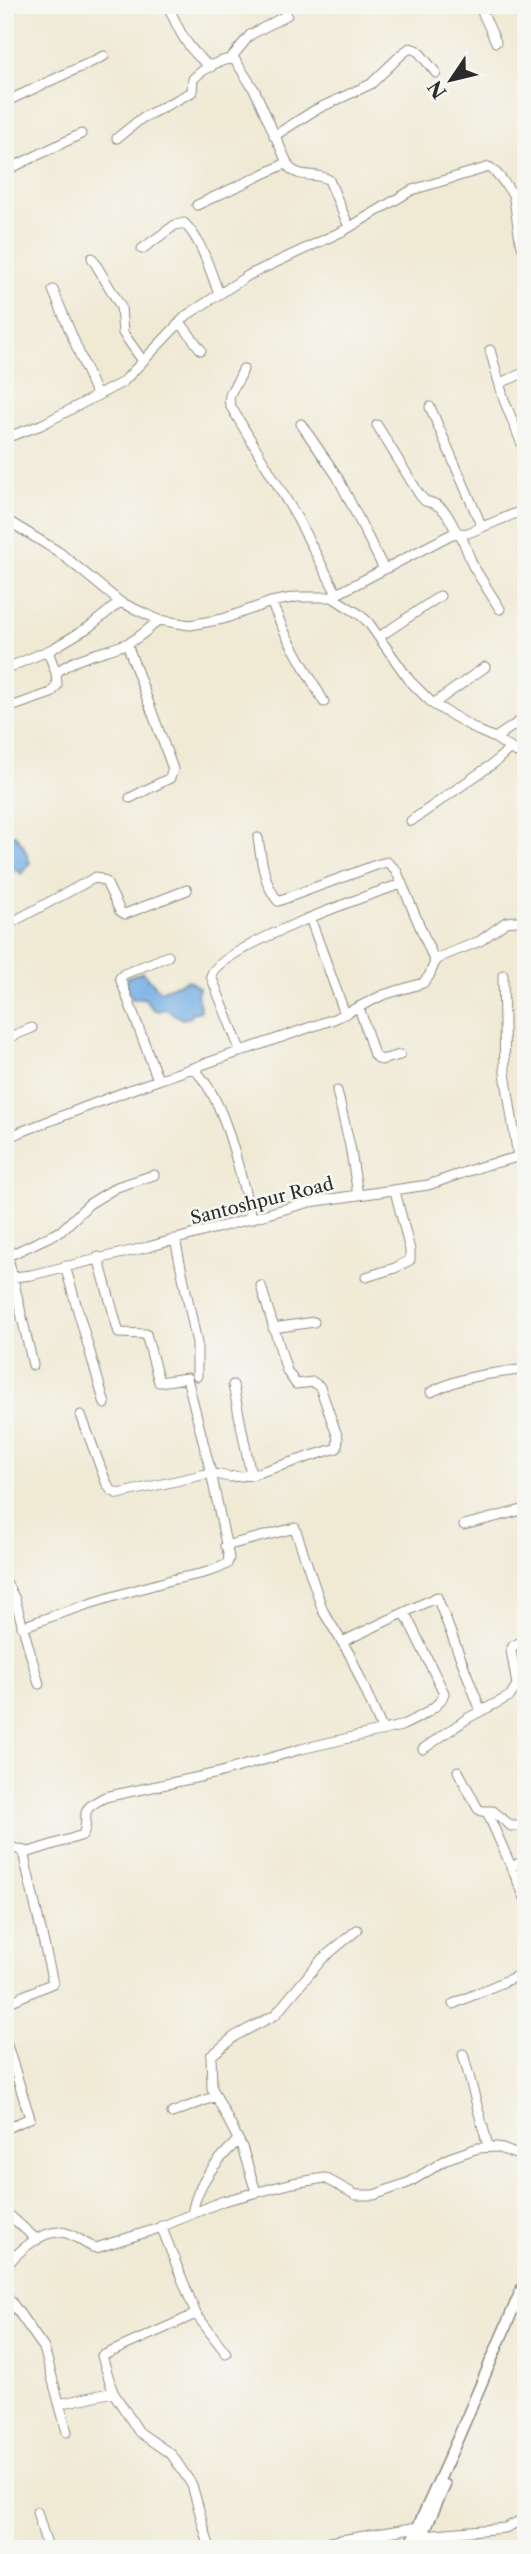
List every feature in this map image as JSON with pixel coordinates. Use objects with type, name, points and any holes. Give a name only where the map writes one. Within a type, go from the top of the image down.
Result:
[{"type":"street","points":[[168,5],[188,46],[211,66]]},
{"type":"street","points":[[479,5],[496,42]]},
{"type":"street","points":[[117,138],[142,118],[192,92],[193,79],[211,66],[231,58],[250,35],[287,15]]},
{"type":"street","points":[[274,136],[315,110],[371,85],[410,48],[418,51],[436,73]]},
{"type":"street","points":[[5,102],[104,56]]},
{"type":"street","points":[[231,58],[239,64],[255,91],[287,163],[299,175],[324,177],[329,180],[349,227]]},
{"type":"street","points":[[5,171],[81,134]]},
{"type":"street","points":[[197,205],[287,163]]},
{"type":"street","points":[[5,438],[41,425],[123,382],[180,322],[219,294],[249,275],[349,227],[412,190],[478,169],[489,167],[496,171],[514,199],[517,224],[526,257]]},
{"type":"street","points":[[514,199],[526,205]]},
{"type":"street","points":[[142,249],[175,225],[184,223],[204,257],[219,294]]},
{"type":"street","points":[[92,258],[121,307],[123,332],[143,361]]},
{"type":"street","points":[[52,290],[97,396]]},
{"type":"street","points":[[180,322],[201,350]]},
{"type":"street","points":[[490,349],[526,454]]},
{"type":"street","points":[[243,369],[242,376],[229,394],[230,405],[289,504],[334,595],[359,614],[410,681],[433,704],[526,758]]},
{"type":"street","points":[[500,383],[526,372]]},
{"type":"street","points":[[430,407],[482,527]]},
{"type":"street","points":[[301,424],[337,476],[384,569]]},
{"type":"street","points":[[377,425],[419,494],[425,501],[436,503],[444,509],[473,566],[500,609]]},
{"type":"street","points":[[5,519],[45,542],[120,603],[159,620],[190,625],[223,619],[271,602],[334,595],[458,533],[468,533],[526,509]]},
{"type":"street","points":[[379,637],[440,596]]},
{"type":"street","points":[[271,602],[286,635],[324,702]]},
{"type":"street","points":[[5,669],[48,651],[120,603]]},
{"type":"street","points":[[56,673],[85,657],[137,638],[159,620]]},
{"type":"street","points":[[127,643],[173,769],[170,778],[130,798]]},
{"type":"street","points":[[5,709],[51,693],[57,685],[56,673],[48,651]]},
{"type":"street","points":[[433,704],[485,667]]},
{"type":"street","points":[[495,738],[526,717]]},
{"type":"street","points":[[411,821],[510,748]]},
{"type":"street","points":[[258,838],[263,866],[271,891],[278,901],[387,862],[396,870],[435,962]]},
{"type":"street","points":[[5,926],[96,877],[106,881],[120,911],[125,914],[187,890]]},
{"type":"street","points":[[241,1052],[211,976],[212,971],[225,959],[310,918],[402,884]]},
{"type":"street","points":[[310,918],[345,1014]]},
{"type":"street","points":[[5,1138],[345,1014],[383,995],[422,983],[440,957],[480,941],[506,922],[526,920]]},
{"type":"street","points":[[158,1080],[120,978],[168,956]]},
{"type":"street","points":[[503,975],[505,1073],[522,1156]]},
{"type":"street","points":[[359,1007],[374,1055],[382,1060],[400,1055]]},
{"type":"street","points":[[5,1039],[32,1028]]},
{"type":"street","points":[[192,1068],[203,1078],[226,1123],[251,1219]]},
{"type":"street","points":[[337,1091],[358,1195]]},
{"type":"street","name":"Santoshpur Road","points":[[10,1278],[175,1240],[310,1202],[428,1185],[522,1156]]},
{"type":"street","points":[[8,1256],[61,1231],[89,1204],[117,1187],[154,1175]]},
{"type":"street","points":[[366,1277],[410,1260],[410,1250],[395,1191]]},
{"type":"street","points":[[175,1240],[197,1343],[197,1376]]},
{"type":"street","points":[[5,1244],[10,1278],[33,1365]]},
{"type":"street","points":[[22,1626],[137,1589],[169,1580],[195,1577],[227,1564],[229,1558],[187,1378],[159,1382],[146,1334],[119,1333],[98,1257]]},
{"type":"street","points":[[65,1266],[105,1404]]},
{"type":"street","points":[[81,1415],[106,1482],[114,1493],[211,1473],[229,1477],[251,1475],[332,1451],[339,1443],[320,1387],[313,1382],[301,1385],[292,1380],[272,1328],[261,1286]]},
{"type":"street","points":[[272,1328],[314,1322]]},
{"type":"street","points":[[431,1392],[475,1375],[526,1369]]},
{"type":"street","points":[[233,1385],[251,1475]]},
{"type":"street","points":[[464,1525],[526,1509]]},
{"type":"street","points":[[226,1546],[295,1528],[323,1611],[342,1642],[383,1731]]},
{"type":"street","points":[[5,1581],[15,1600],[39,1684]]},
{"type":"street","points":[[342,1642],[438,1597],[481,1711]]},
{"type":"street","points":[[5,1846],[29,1852],[83,1835],[86,1811],[90,1805],[104,1797],[218,1773],[300,1749],[383,1731],[411,1721],[443,1699],[440,1682],[405,1613]]},
{"type":"street","points":[[423,1749],[515,1691],[517,1685],[511,1650],[526,1639]]},
{"type":"street","points":[[458,1771],[478,1809],[494,1811],[511,1826],[526,1826]]},
{"type":"street","points":[[487,1812],[524,1894]]},
{"type":"street","points":[[5,2004],[53,1983],[23,1852]]},
{"type":"street","points":[[511,1867],[526,1860]]},
{"type":"street","points":[[256,2192],[242,2147],[212,2088],[211,2056],[235,2036],[275,2015],[322,1959],[357,1930]]},
{"type":"street","points":[[453,2004],[526,1972]]},
{"type":"street","points":[[5,2039],[30,2118],[5,2129]]},
{"type":"street","points":[[463,2054],[488,2146]]},
{"type":"street","points":[[172,2113],[216,2096]]},
{"type":"street","points":[[192,2213],[195,2195],[201,2183],[237,2141]]},
{"type":"street","points":[[5,2268],[37,2240],[51,2232],[63,2232],[96,2248],[256,2192],[325,2178],[356,2195],[374,2195],[410,2182],[449,2158],[488,2146],[526,2158]]},
{"type":"street","points":[[6,2209],[37,2240]]},
{"type":"street","points":[[161,2226],[196,2314],[226,2353]]},
{"type":"street","points":[[416,2549],[458,2438],[526,2279]]},
{"type":"street","points":[[5,2293],[44,2348],[67,2432]]},
{"type":"street","points":[[408,2549],[423,2529],[526,2296]]},
{"type":"street","points":[[196,2314],[102,2356],[114,2392],[139,2432],[172,2455],[192,2485],[210,2549]]},
{"type":"street","points":[[59,2404],[114,2392]]},
{"type":"street","points":[[37,2512],[48,2549]]},
{"type":"street","points":[[288,2549],[423,2529],[505,2528],[526,2518]]},
{"type":"water","points":[[14,834],[23,845],[30,863],[21,874],[18,870],[5,872],[5,836]]},
{"type":"water","points":[[143,972],[160,991],[188,980],[199,988],[197,995],[201,1011],[182,1019],[166,1009],[158,1011],[152,1008],[144,998],[133,999],[126,989],[128,977]]}]
